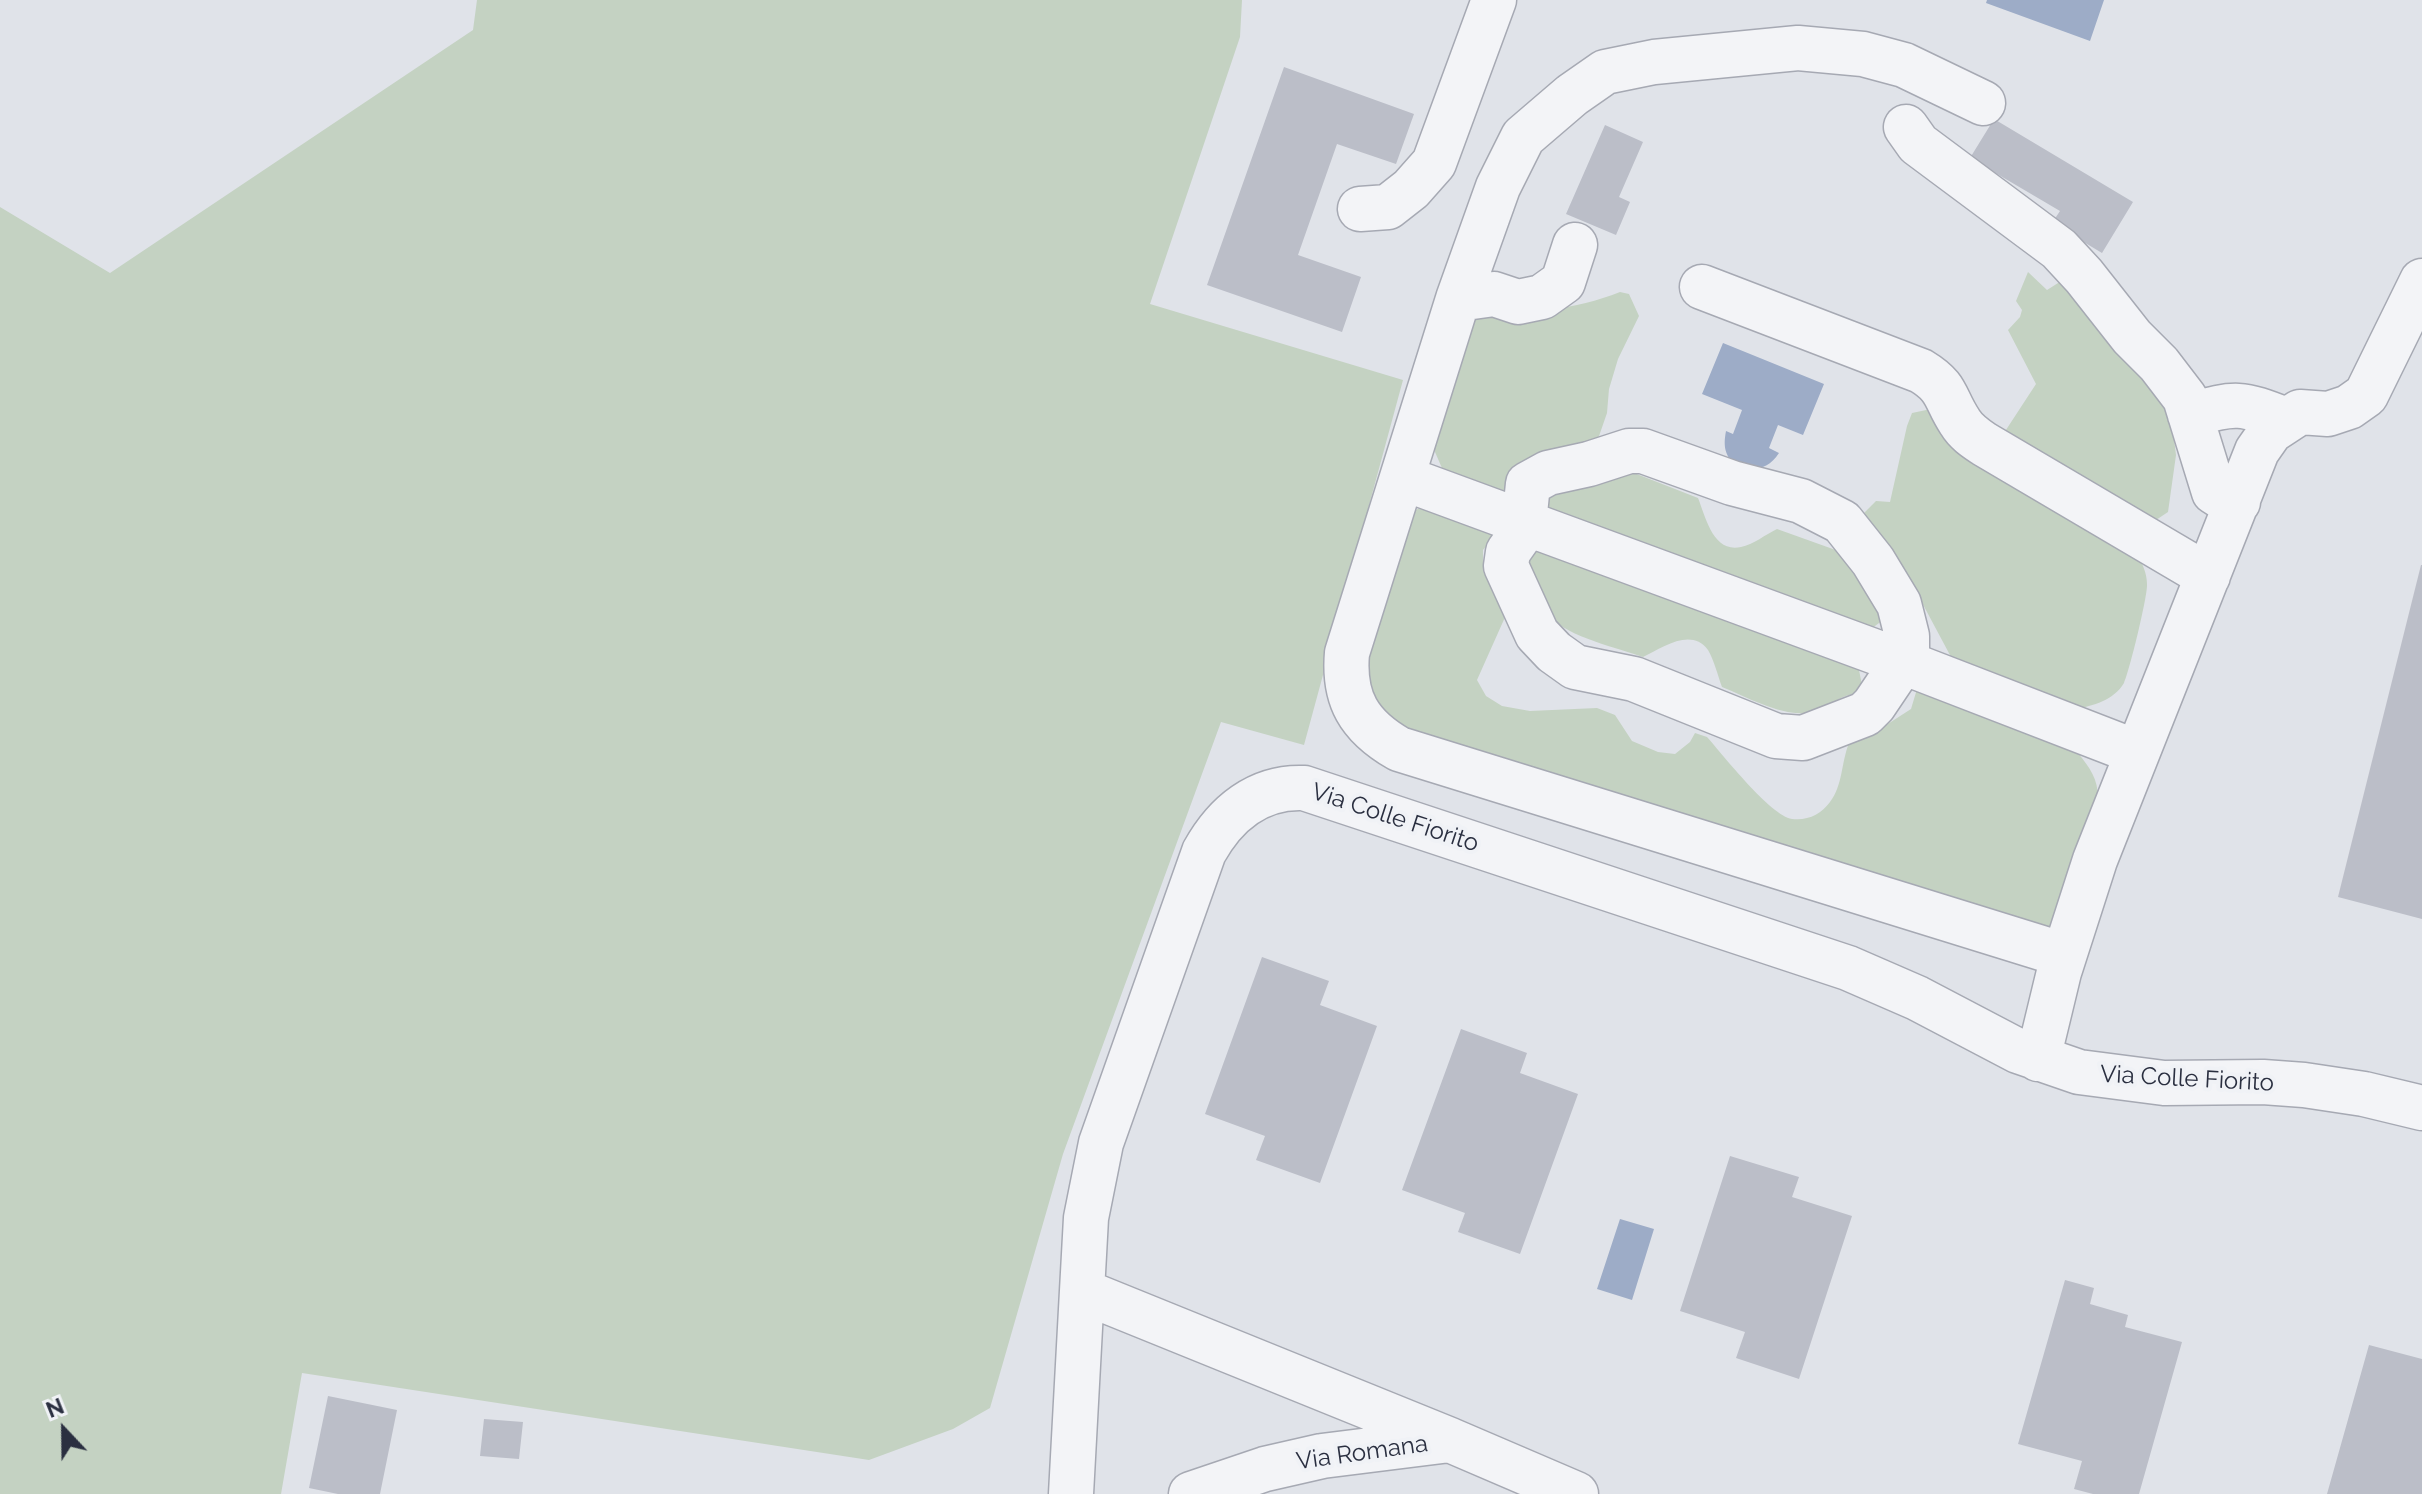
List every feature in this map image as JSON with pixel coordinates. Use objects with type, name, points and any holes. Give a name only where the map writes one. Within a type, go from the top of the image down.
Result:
[{"type":"street","points":[[1360,209],[1388,207],[1411,189],[1434,163],[1494,0]]},
{"type":"street","points":[[1983,103],[1904,65],[1863,54],[1798,48],[1654,62],[1605,72],[1572,95],[1523,137],[1498,187],[1458,299],[1351,638],[1346,669],[1349,692],[1358,715],[1384,741],[1424,759],[2064,955]]},
{"type":"street","points":[[1906,127],[1918,144],[2059,249],[2084,276],[2185,398],[2214,492],[2238,502]]},
{"type":"street","points":[[1458,299],[1494,294],[1518,302],[1542,297],[1563,282],[1575,245]]},
{"type":"street","points":[[2038,1059],[2064,955],[2095,860],[2257,451],[2271,431],[2300,412],[2328,414],[2349,407],[2366,395],[2422,281]]},
{"type":"street","points":[[1702,287],[1921,371],[1941,386],[1958,420],[1984,444],[2208,576]]},
{"type":"street","points":[[2190,415],[2230,404],[2253,407],[2286,420]]},
{"type":"street","points":[[1629,451],[1643,451],[1732,483],[1801,501],[1842,522],[1873,561],[1899,604],[1907,636],[1903,662],[1865,714],[1803,738],[1764,733],[1634,679],[1575,667],[1554,652],[1537,634],[1506,566],[1508,552],[1524,523],[1528,484],[1548,473],[1629,451]]},
{"type":"street","points":[[1403,478],[1903,662],[2136,752]]},
{"type":"street","name":"Via Colle Fiorito","points":[[1071,1494],[1086,1218],[1101,1143],[1204,852],[1217,830],[1239,808],[1259,796],[1282,789],[1304,788],[1796,949],[1906,993],[2038,1059],[2079,1072],[2164,1083],[2263,1082],[2304,1085],[2364,1094],[2422,1108]]},
{"type":"street","points":[[1082,1291],[1450,1440]]},
{"type":"street","name":"Via Romana","points":[[1191,1494],[1265,1469],[1322,1456],[1450,1440],[1576,1494]]},
{"type":"green space","points":[[477,0],[1242,0],[1240,37],[1150,304],[1403,380],[1304,745],[1221,722],[1063,1154],[990,1408],[953,1429],[869,1460],[302,1373],[281,1494],[0,1494],[0,207],[110,273],[473,30]]},
{"type":"green space","points":[[2028,272],[2047,290],[2066,278],[2164,394],[2176,455],[2168,512],[2156,520],[2002,436],[2036,384],[2008,330],[2020,317],[2022,310],[2016,301]]},
{"type":"green space","points":[[1620,292],[1629,294],[1639,316],[1618,359],[1609,389],[1607,413],[1598,439],[1508,500],[1445,475],[1435,452],[1432,428],[1463,329],[1478,314],[1550,310]]},
{"type":"green space","points":[[1931,409],[2137,554],[2147,580],[2145,603],[2124,683],[2109,698],[2075,709],[1951,657],[1903,567],[1861,516],[1876,501],[1890,502],[1912,413]]},
{"type":"green space","points":[[1629,471],[1698,498],[1712,532],[1724,545],[1746,546],[1777,529],[1844,553],[1883,620],[1863,635],[1547,509],[1544,488]]},
{"type":"green space","points":[[1421,507],[1500,530],[1483,550],[1483,567],[1506,615],[1477,680],[1486,696],[1502,706],[1530,711],[1597,708],[1615,715],[1632,741],[1658,752],[1675,754],[1690,742],[1695,733],[1707,737],[1760,796],[1792,819],[1809,818],[1826,806],[1837,788],[1849,743],[1880,729],[1911,709],[1917,689],[2078,753],[2097,785],[2098,798],[2051,927],[2035,931],[1414,733],[1373,711],[1358,688],[1406,516]]},
{"type":"green space","points":[[1538,549],[1858,665],[1863,690],[1842,697],[1825,710],[1812,713],[1785,711],[1722,687],[1708,650],[1693,640],[1667,645],[1643,657],[1569,631],[1552,618],[1536,588],[1526,555]]},
{"type":"water","points":[[1987,0],[2104,0],[2090,41],[1986,3]]},
{"type":"water","points":[[1723,343],[1824,384],[1803,435],[1778,425],[1769,448],[1779,453],[1760,468],[1736,467],[1726,450],[1726,431],[1733,434],[1742,410],[1702,394]]},
{"type":"water","points":[[1620,1219],[1654,1229],[1632,1300],[1597,1289]]},
{"type":"building","points":[[1284,67],[1414,114],[1396,164],[1337,144],[1298,255],[1361,277],[1342,332],[1207,285]]},
{"type":"building","points":[[1994,119],[2133,202],[2102,253],[2052,223],[2060,211],[1970,158]]},
{"type":"building","points":[[1605,125],[1643,142],[1619,197],[1630,202],[1616,235],[1566,214]]},
{"type":"building","points":[[2422,565],[2422,919],[2338,897]]},
{"type":"building","points":[[1262,957],[1329,981],[1320,1005],[1377,1026],[1320,1183],[1256,1160],[1265,1136],[1205,1114]]},
{"type":"building","points":[[1461,1029],[1527,1053],[1520,1073],[1578,1094],[1520,1254],[1458,1232],[1465,1213],[1402,1190]]},
{"type":"building","points":[[1730,1156],[1799,1177],[1792,1197],[1852,1216],[1799,1379],[1736,1358],[1745,1332],[1680,1311]]},
{"type":"building","points":[[2065,1280],[2094,1288],[2090,1304],[2128,1315],[2125,1327],[2182,1342],[2139,1494],[2093,1494],[2074,1489],[2082,1461],[2018,1444]]},
{"type":"building","points":[[2369,1345],[2422,1359],[2422,1494],[2327,1494]]},
{"type":"building","points":[[328,1396],[397,1410],[380,1494],[338,1494],[309,1488]]},
{"type":"building","points":[[484,1419],[523,1422],[519,1459],[480,1456]]}]
